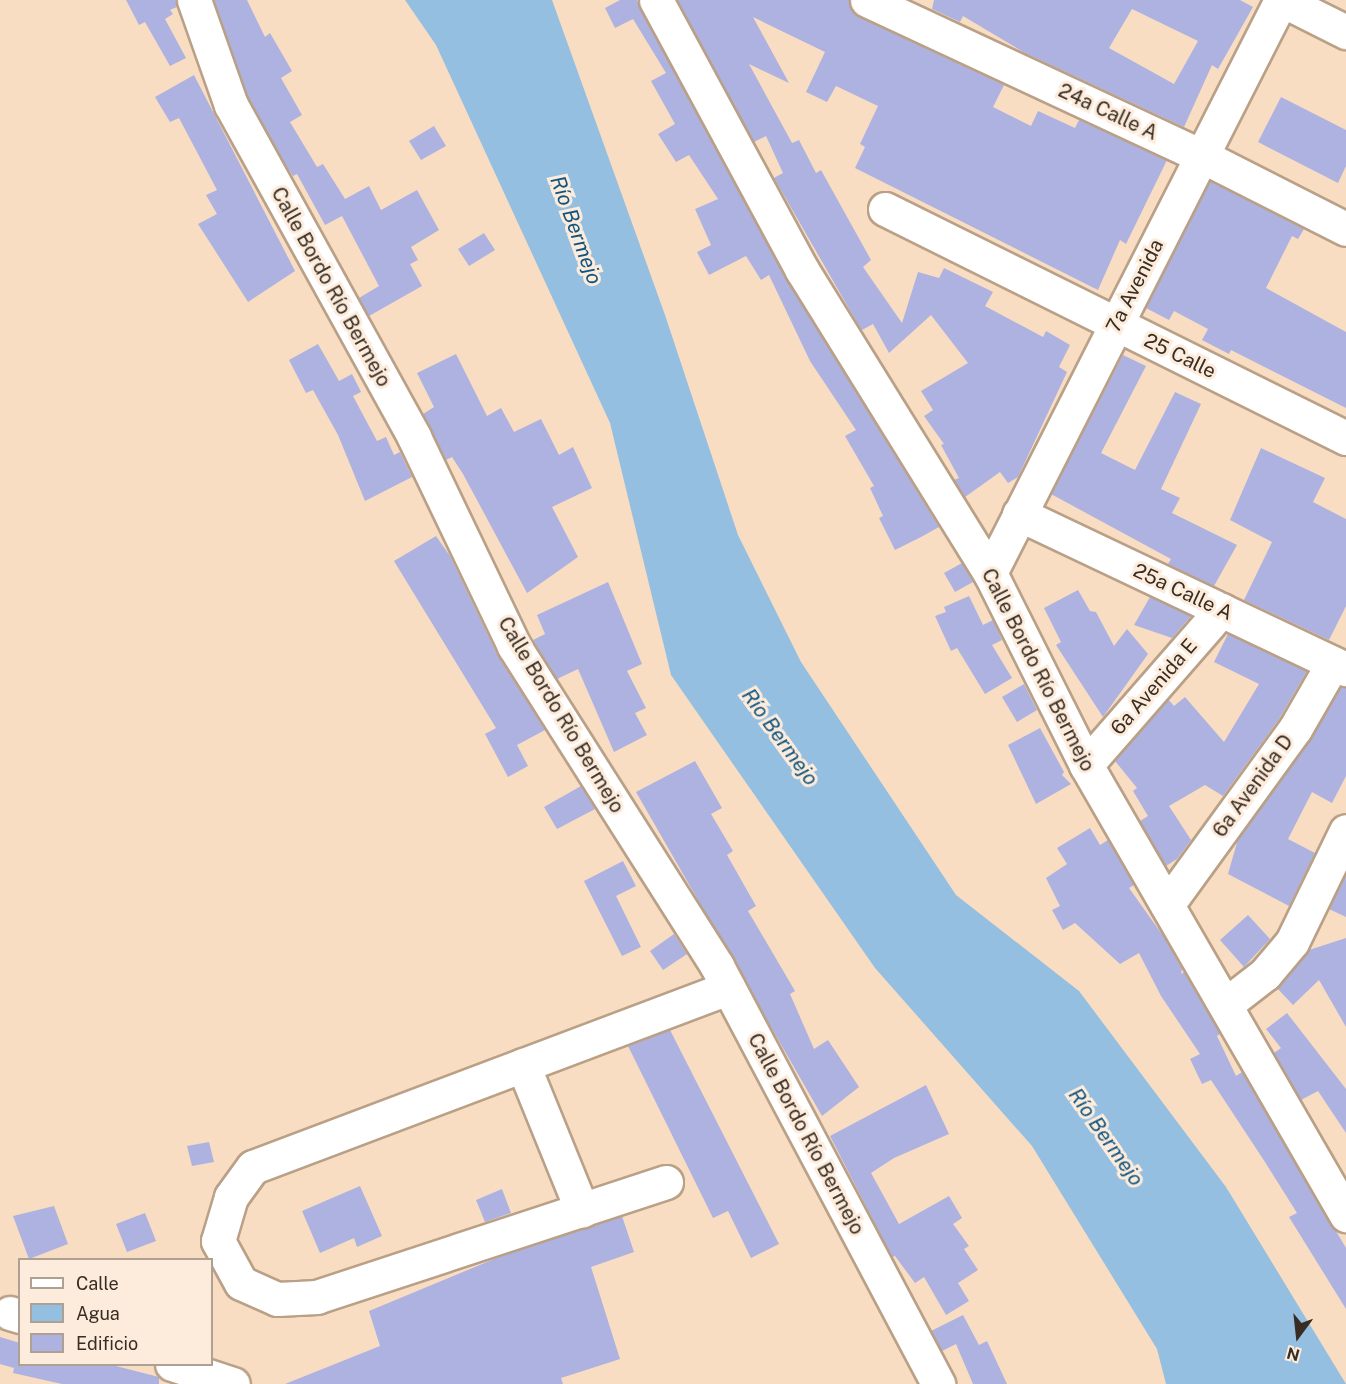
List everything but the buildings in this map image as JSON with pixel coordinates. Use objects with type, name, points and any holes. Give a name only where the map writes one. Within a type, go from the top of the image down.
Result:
[{"type":"street","name":"Calle Bordo Río Bermejo","points":[[194,0],[231,105],[414,436],[514,645],[728,988],[939,1384]]},
{"type":"street","name":"Calle Bordo Río Bermejo","points":[[656,0],[802,270],[990,573],[1086,765],[1346,1215]]},
{"type":"street","name":"24a Calle A","points":[[867,0],[1202,156],[1346,229]]},
{"type":"street","points":[[1282,0],[1346,32]]},
{"type":"street","name":"7a Avenida","points":[[990,573],[1282,0]]},
{"type":"street","name":"25 Calle","points":[[885,209],[1346,438]]},
{"type":"street","name":"25a Calle A","points":[[1019,514],[1340,666]]},
{"type":"street","name":"6a Avenida E","points":[[1086,765],[1221,610]]},
{"type":"street","name":"6a Avenida D","points":[[1167,905],[1340,666]]},
{"type":"street","points":[[1225,1005],[1265,974],[1285,951],[1346,831]]},
{"type":"street","points":[[666,1182],[317,1297],[277,1299],[241,1283],[218,1241],[231,1197],[253,1167],[728,988]]},
{"type":"street","points":[[523,1065],[582,1210]]},
{"type":"street","points":[[175,1366],[233,1384]]},
{"type":"water","name":"Río Bermejo","points":[[405,0],[552,0],[665,315],[738,535],[801,662],[956,895],[1079,991],[1226,1187],[1346,1384],[1166,1384],[1157,1349],[1032,1146],[875,968],[671,675],[610,423],[436,45]]}]
